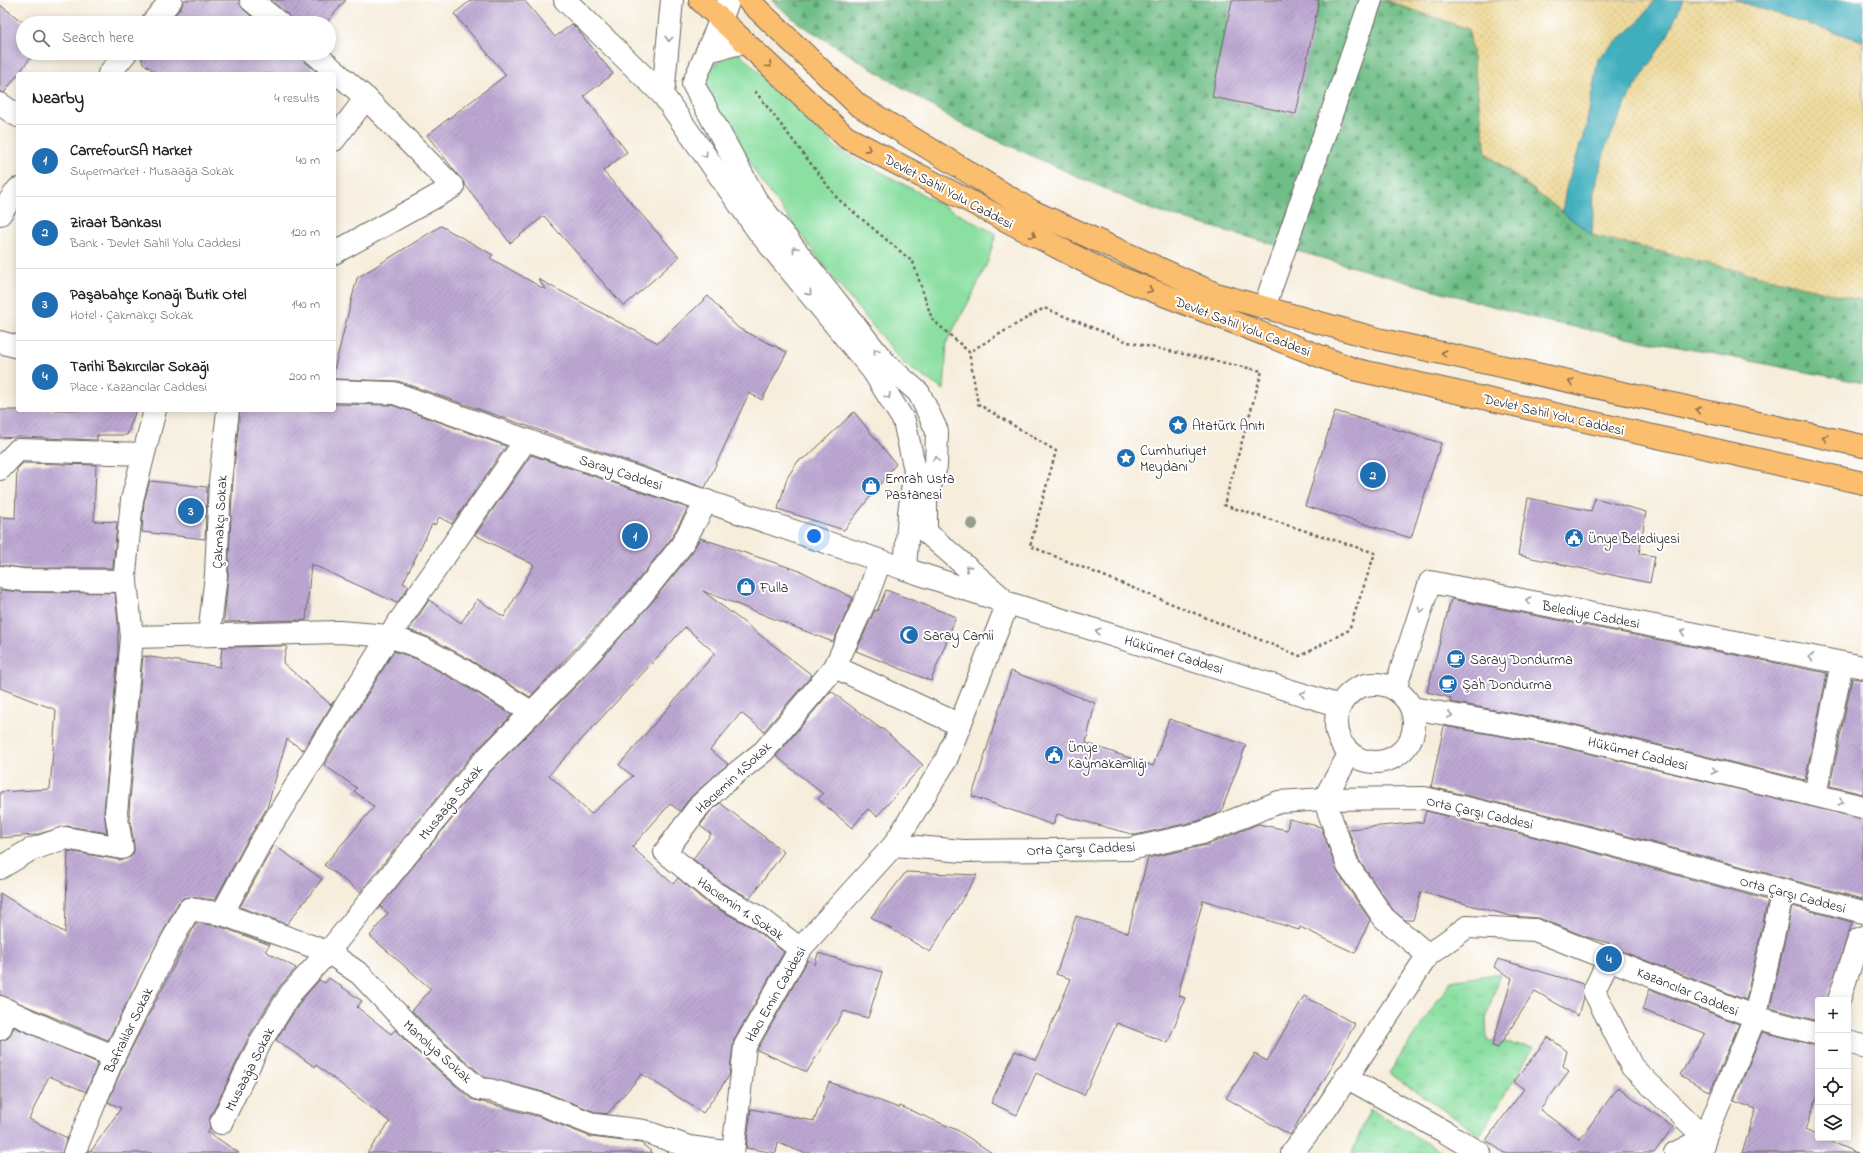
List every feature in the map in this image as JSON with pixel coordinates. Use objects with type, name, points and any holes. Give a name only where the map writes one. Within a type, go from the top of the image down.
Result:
[{"type":"main road","name":"Devlet Sahil Yolu Caddesi","points":[[700,0],[724,10],[745,42],[846,137],[1112,275],[1353,369],[1863,483]]},
{"type":"main road","name":"Devlet Sahil Yolu Caddesi","points":[[748,0],[858,105],[1032,211],[1216,294],[1378,339],[1863,446]]},
{"type":"street","points":[[158,16],[171,0]]},
{"type":"street","points":[[251,0],[270,16]]},
{"type":"street","points":[[565,0],[663,95],[758,231],[872,371],[904,421],[915,470],[908,513],[905,569],[1008,603]]},
{"type":"street","points":[[663,95],[672,0]]},
{"type":"street","points":[[1264,308],[1371,0]]},
{"type":"street","points":[[724,10],[693,84],[756,200],[885,363],[919,393],[937,431],[936,466],[926,499],[926,532],[1008,603]]},
{"type":"street","points":[[707,51],[745,42]]},
{"type":"street","points":[[111,72],[120,60]]},
{"type":"street","points":[[322,60],[366,98],[453,187],[336,252]]},
{"type":"street","points":[[336,137],[366,98]]},
{"type":"street","points":[[0,104],[16,115]]},
{"type":"street","points":[[0,214],[16,192]]},
{"type":"street","points":[[0,342],[16,346]]},
{"type":"street","name":"Saray Caddesi","points":[[336,391],[394,393],[526,440],[905,569]]},
{"type":"street","points":[[0,868],[30,850],[64,838],[122,848],[116,813],[132,637],[125,573],[132,500],[154,412]]},
{"type":"street","name":"Çakmakçı Sokak","points":[[209,635],[216,575],[220,482],[228,412]]},
{"type":"street","points":[[222,914],[259,845],[389,636],[526,440]]},
{"type":"street","points":[[0,469],[18,450],[143,454]]},
{"type":"street","name":"Musaağa Sokak","points":[[221,1124],[261,1041],[291,993],[328,952],[480,765],[638,600],[681,546],[707,501]]},
{"type":"street","name":"Hacıemin 1.Sokak","points":[[665,852],[700,805],[725,782],[764,751],[835,667],[867,597],[880,560]]},
{"type":"street","points":[[0,577],[22,580],[126,581]]},
{"type":"street","name":"Belediye Caddesi","points":[[1395,689],[1430,582],[1853,665]]},
{"type":"street","points":[[894,845],[946,760],[1008,603]]},
{"type":"street","name":"Hükümet Caddesi","points":[[1008,603],[1340,706]]},
{"type":"street","points":[[132,637],[209,635],[244,636],[340,632],[389,636],[422,648],[463,670],[531,712]]},
{"type":"street","points":[[1815,795],[1853,665]]},
{"type":"street","points":[[835,667],[960,725]]},
{"type":"street","points":[[1370,684],[1383,684],[1395,689],[1405,697],[1412,708],[1414,720],[1413,733],[1408,745],[1398,754],[1387,760],[1375,762],[1362,760],[1350,753],[1342,744],[1337,732],[1336,719],[1340,706],[1347,695],[1370,684]]},
{"type":"street","name":"Hükümet Caddesi","points":[[1412,708],[1565,735],[1863,807]]},
{"type":"street","points":[[1350,753],[1324,799],[1348,866],[1384,918],[1428,956]]},
{"type":"street","name":"Orta Çarşı Caddesi","points":[[894,845],[963,851],[1130,849],[1202,833],[1279,802],[1324,799],[1424,798],[1550,828],[1863,912]]},
{"type":"street","name":"Hacı Emin Caddesi","points":[[733,1153],[745,1046],[800,949],[894,845]]},
{"type":"street","name":"Hacıemin 1. Sokak","points":[[665,852],[715,893],[760,918],[800,949]]},
{"type":"street","points":[[1703,1145],[1755,1017],[1783,891]]},
{"type":"street","name":"Manolya Sokak","points":[[189,909],[222,914],[328,952],[360,974],[421,1039],[479,1088],[544,1105],[595,1125],[644,1131],[689,1147],[733,1153]]},
{"type":"street","name":"Bafralılar Sokak","points":[[74,1153],[114,1056],[162,959],[189,909]]},
{"type":"street","name":"Kazancılar Caddesi","points":[[1292,1153],[1326,1109],[1428,956],[1467,927],[1535,930],[1755,1017],[1815,1033]]},
{"type":"street","points":[[1840,997],[1859,939],[1863,937]]},
{"type":"street","points":[[1610,959],[1594,991],[1632,1068],[1703,1145]]},
{"type":"street","points":[[2,1015],[59,1034],[114,1056]]},
{"type":"street","points":[[1851,1043],[1863,1046]]},
{"type":"street","points":[[1346,1078],[1445,1132],[1480,1153]]},
{"type":"street","points":[[1674,1153],[1703,1145]]},
{"type":"path","points":[[753,89],[838,199],[913,262],[932,320],[969,352],[978,404],[1056,451],[1030,546],[1300,656],[1349,630],[1375,553],[1224,505],[1262,371],[1128,342],[1044,308],[969,352]]},
{"type":"green space","points":[[771,0],[1382,0],[1469,29],[1486,154],[1592,235],[1863,301],[1863,383],[1545,321],[1152,210],[959,123],[800,24]]},
{"type":"green space","points":[[738,52],[838,149],[996,234],[988,261],[972,296],[947,341],[944,390],[904,364],[833,278],[759,178],[702,82],[713,65]]},
{"type":"green space","points":[[1500,973],[1486,1018],[1487,1041],[1534,1047],[1480,1135],[1389,1073],[1451,981]]},
{"type":"green space","points":[[1370,1109],[1443,1153],[1352,1153]]},
{"type":"sand","points":[[1384,0],[1734,0],[1863,41],[1863,301],[1592,235],[1486,153],[1469,29]]},
{"type":"water","points":[[1655,0],[1683,0],[1668,35],[1629,97],[1606,146],[1594,192],[1592,235],[1562,212],[1566,188],[1586,127],[1598,58],[1637,23]]},
{"type":"water","points":[[1734,0],[1863,0],[1863,41]]},
{"type":"building","points":[[184,0],[239,0],[243,9],[251,16],[174,16],[181,8]]},
{"type":"building","points":[[271,0],[346,0],[332,16],[288,16]]},
{"type":"building","points":[[471,0],[524,0],[555,37],[572,24],[613,74],[584,96],[627,152],[603,171],[679,257],[624,306],[544,216],[510,243],[427,135],[506,75],[454,14]]},
{"type":"building","points":[[1232,0],[1319,0],[1296,114],[1212,97]]},
{"type":"building","points":[[0,5],[16,17],[16,60],[29,60],[20,72],[16,72],[16,77],[4,93],[0,92]]},
{"type":"building","points":[[142,60],[303,60],[317,72],[154,72],[142,62]]},
{"type":"building","points":[[441,226],[493,255],[490,258],[546,290],[538,279],[658,343],[708,296],[738,328],[787,352],[762,400],[749,393],[705,488],[398,381],[336,379],[336,362],[357,278]]},
{"type":"building","points":[[336,404],[392,405],[506,446],[452,524],[439,517],[435,525],[432,524],[403,583],[409,586],[397,603],[311,564],[306,620],[224,622],[233,477],[240,412],[336,412]]},
{"type":"building","points":[[0,410],[16,410],[16,412],[135,412],[127,435],[97,435],[97,440],[18,437],[0,438]]},
{"type":"building","points":[[1335,411],[1441,443],[1411,538],[1305,506]]},
{"type":"building","points":[[854,412],[896,464],[844,530],[778,509],[787,478],[798,461],[808,456]]},
{"type":"building","points":[[531,455],[688,508],[671,539],[628,592],[530,697],[469,659],[428,637],[409,630],[429,600],[461,623],[477,599],[504,617],[534,565],[475,535]]},
{"type":"building","points":[[23,463],[96,465],[94,521],[117,522],[113,568],[23,568],[0,565],[0,517],[15,518],[17,469]]},
{"type":"building","points":[[150,481],[207,487],[205,539],[142,532],[144,502]]},
{"type":"building","points":[[1528,498],[1591,511],[1595,498],[1646,512],[1639,554],[1655,556],[1650,583],[1518,555]]},
{"type":"building","points":[[700,538],[803,572],[853,598],[833,642],[703,591],[812,675],[764,731],[741,713],[710,750],[728,764],[692,796],[680,811],[670,804],[632,847],[673,884],[678,878],[707,903],[753,928],[784,952],[734,1040],[729,1076],[703,1113],[642,1074],[607,1114],[598,1113],[547,1093],[484,1077],[430,1030],[412,1011],[431,989],[370,936],[388,913],[380,907],[489,773],[580,682],[647,608],[691,554]],"holes":[[[685,627],[715,653],[619,765],[633,776],[591,814],[549,775]]]},
{"type":"building","points":[[0,590],[22,592],[115,593],[118,621],[118,652],[104,812],[107,833],[67,826],[35,835],[0,838],[0,792],[50,789],[56,710],[0,688]]},
{"type":"building","name":"Saray Camii","points":[[886,590],[956,617],[931,681],[856,651]]},
{"type":"building","points":[[1451,599],[1827,673],[1805,780],[1568,723],[1450,702],[1451,698],[1427,692]]},
{"type":"building","points":[[287,646],[283,663],[331,705],[334,701],[303,750],[287,739],[267,808],[248,839],[215,900],[190,897],[183,898],[178,903],[108,1040],[0,995],[0,893],[65,933],[68,851],[120,860],[131,857],[134,852],[129,812],[143,656],[220,667],[222,647]]},
{"type":"building","points":[[394,651],[417,659],[457,681],[512,715],[470,757],[360,892],[324,865],[374,807],[354,791],[357,788],[324,765]]},
{"type":"building","name":"Ünye Kaymakamlığı","points":[[1011,671],[1095,703],[1086,743],[1153,766],[1169,719],[1246,745],[1221,812],[1198,821],[1135,835],[1057,814],[1053,825],[972,796]]},
{"type":"building","points":[[1852,678],[1863,680],[1863,794],[1830,786]]},
{"type":"building","points":[[831,691],[881,729],[882,728],[923,765],[877,816],[868,809],[852,828],[818,799],[823,794],[776,756]]},
{"type":"building","points":[[1444,726],[1562,747],[1863,819],[1863,899],[1553,816],[1431,787]]},
{"type":"building","points":[[720,803],[784,852],[750,898],[722,883],[693,859],[711,834],[700,826],[709,813]]},
{"type":"building","points":[[1426,811],[1547,840],[1768,900],[1746,1000],[1609,946],[1609,943],[1587,937],[1539,918],[1511,916],[1421,892],[1413,920],[1405,920],[1393,910],[1359,860],[1348,829],[1423,822]]},
{"type":"building","points":[[1289,819],[1321,827],[1338,873],[1370,920],[1355,953],[1300,927],[1299,930],[1203,900],[1178,995],[1185,998],[1168,1043],[1117,1023],[1084,1095],[1036,1073],[1017,1115],[991,1103],[1015,1051],[1036,1060],[1071,979],[1056,974],[1076,916],[1128,933],[1148,858],[1207,845],[1258,824],[1287,830]]},
{"type":"building","points":[[274,845],[322,879],[287,924],[240,907]]},
{"type":"building","points":[[906,872],[977,875],[930,952],[871,917]]},
{"type":"building","points":[[1792,906],[1852,922],[1828,997],[1815,997],[1815,1020],[1770,1008]]},
{"type":"building","points":[[196,923],[219,926],[270,945],[265,951],[296,968],[280,986],[250,1034],[210,1118],[210,1128],[208,1132],[239,1153],[88,1153],[89,1150],[91,1151],[121,1108],[108,1102],[125,1061]]},
{"type":"building","points":[[818,953],[882,972],[868,1018],[844,1011],[807,1072],[757,1050],[808,960],[815,965]]},
{"type":"building","points":[[1498,959],[1583,984],[1583,997],[1578,1016],[1535,991],[1498,1048],[1492,1046],[1512,978],[1494,967]]},
{"type":"building","points":[[329,978],[362,1001],[357,1007],[391,1034],[395,1030],[413,1048],[471,1099],[540,1117],[591,1137],[641,1143],[653,1153],[367,1153],[390,1122],[316,1065],[315,1067],[276,1040],[301,1001],[319,980],[325,983]]},
{"type":"building","points":[[1650,989],[1739,1024],[1710,1092],[1680,1075],[1705,1033],[1642,1010]]},
{"type":"building","points":[[1304,996],[1355,1024],[1327,1075],[1290,1135],[1226,1098],[1255,1054],[1267,1061]]},
{"type":"building","points":[[14,1027],[98,1063],[86,1092],[49,1076],[29,1119],[67,1138],[62,1153],[0,1153],[0,1041],[8,1038]]},
{"type":"building","points":[[1762,1032],[1815,1045],[1815,1102],[1805,1130],[1815,1135],[1815,1141],[1829,1141],[1857,1153],[1742,1153],[1756,1109],[1734,1101]]},
{"type":"building","points":[[1548,1037],[1567,1051],[1563,1066],[1569,1071],[1540,1110],[1580,1139],[1618,1087],[1673,1127],[1654,1153],[1504,1153],[1486,1140],[1524,1089],[1514,1082]]},
{"type":"building","points":[[829,1082],[899,1108],[900,1106],[957,1130],[992,1153],[804,1153],[778,1143],[776,1153],[746,1148],[751,1109],[814,1121]]},
{"type":"place","name":"Atatürk Anıtı","points":[[1178,425]]},
{"type":"place","name":"Cumhuriyet Meydanı","points":[[1126,458]]},
{"type":"place","name":"Ziraat Bankası","points":[[1373,475]]},
{"type":"place","name":"Emrah Usta Pastanesi","points":[[871,486]]},
{"type":"place","name":"Paşabahçe Konağı Butik Otel","points":[[191,511]]},
{"type":"place","name":"CarrefourSA Market","points":[[635,536]]},
{"type":"place","name":"Ünye Belediyesi","points":[[1574,538]]},
{"type":"place","name":"Fulla","points":[[746,587]]},
{"type":"place","name":"Saray Camii","points":[[909,635]]},
{"type":"place","name":"Saray Dondurma","points":[[1456,659]]},
{"type":"place","name":"Şah Dondurma","points":[[1448,684]]},
{"type":"place","name":"Ünye Kaymakamlığı","points":[[1054,755]]},
{"type":"place","name":"Tarihi Bakırcılar Sokağı","points":[[1609,959]]}]
